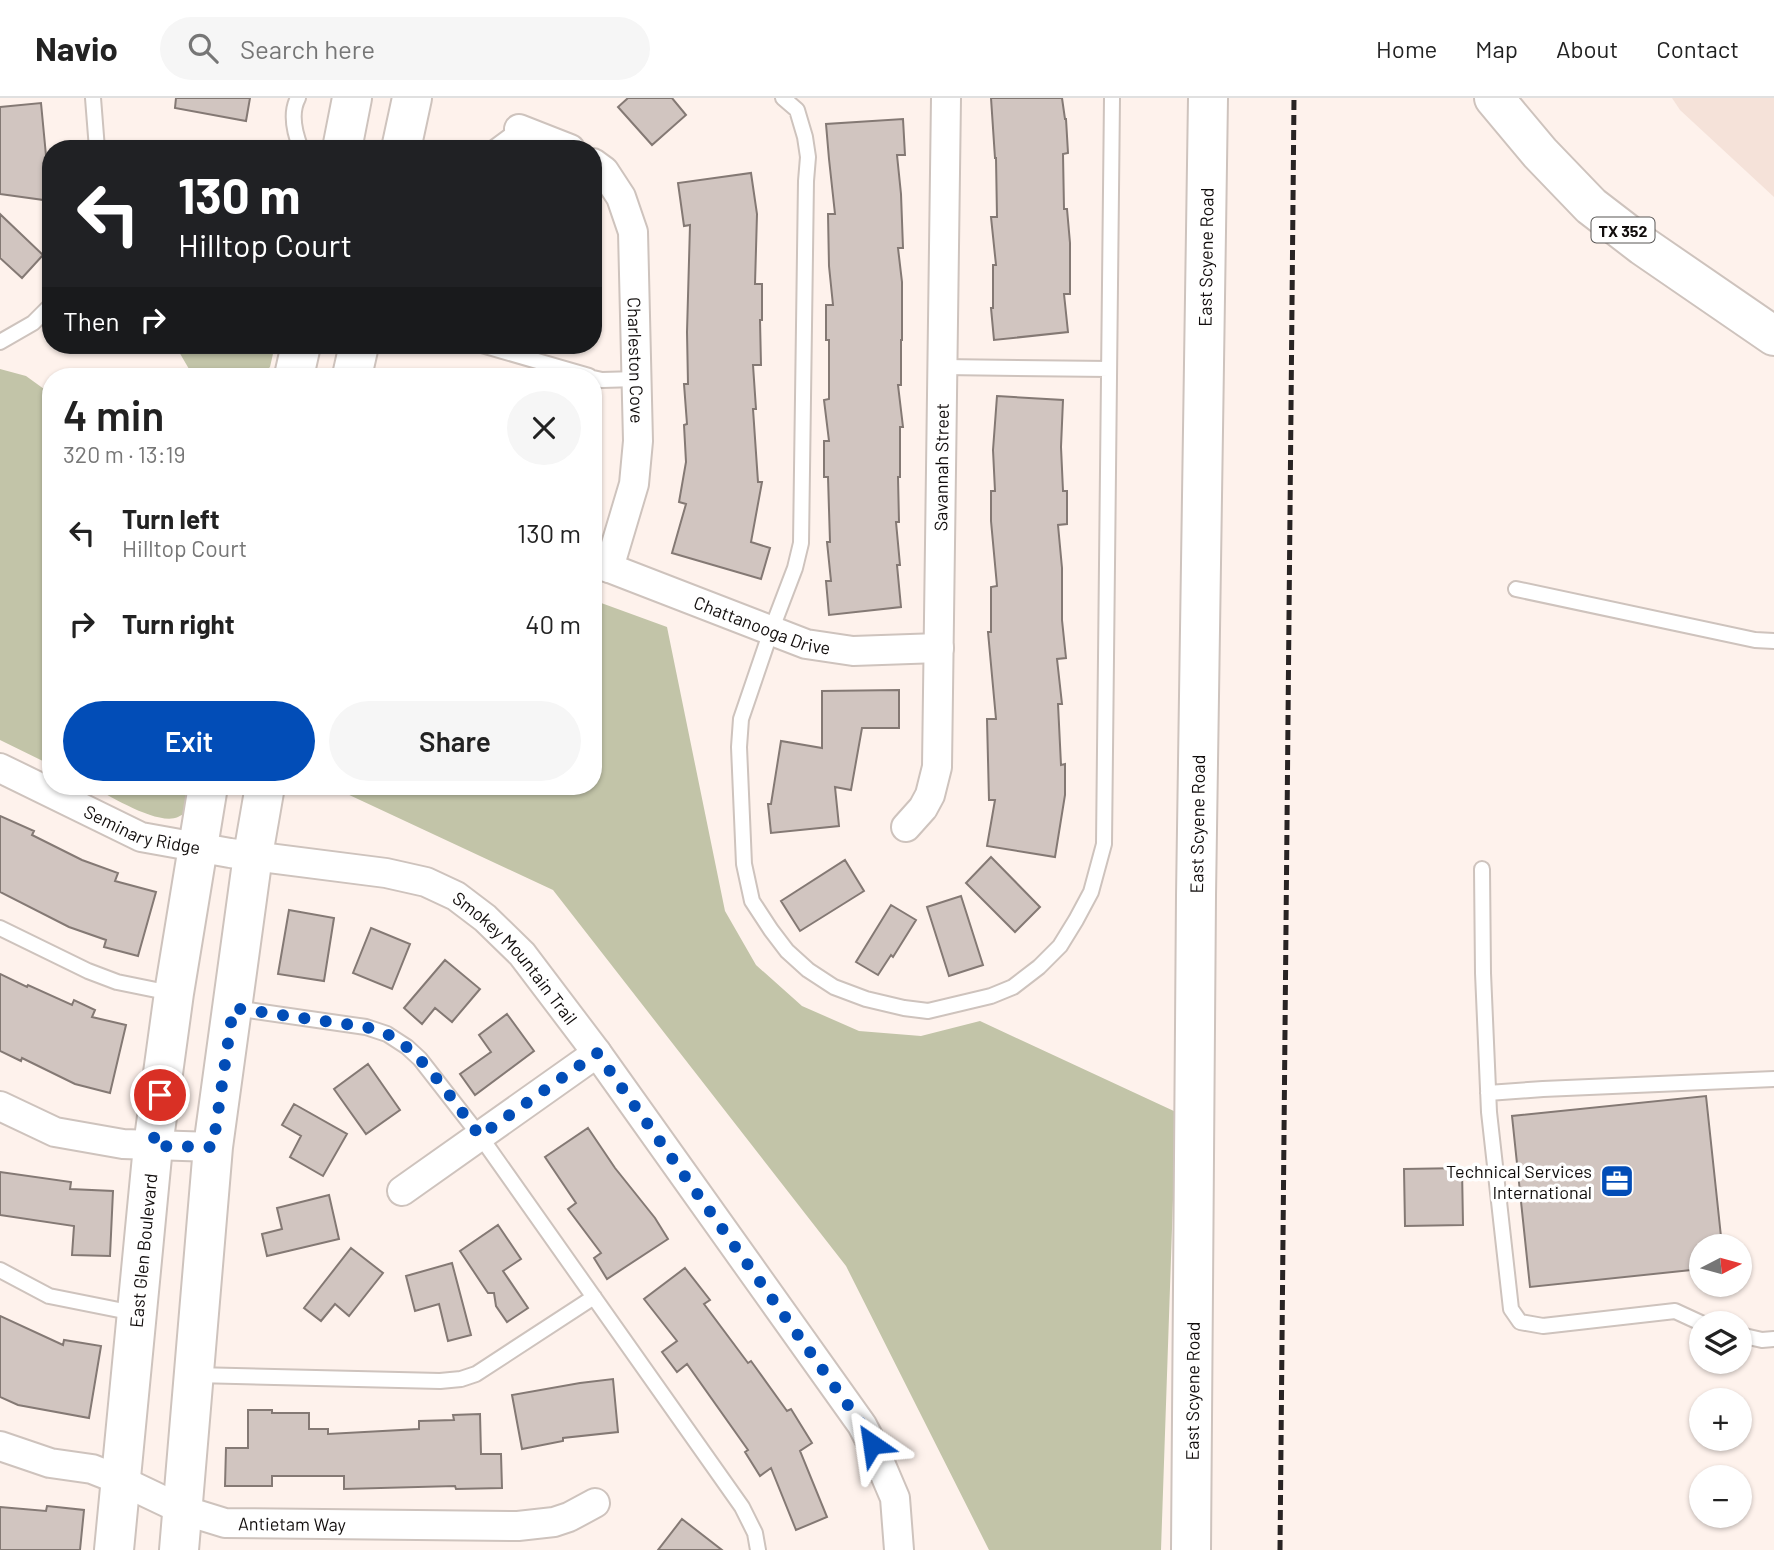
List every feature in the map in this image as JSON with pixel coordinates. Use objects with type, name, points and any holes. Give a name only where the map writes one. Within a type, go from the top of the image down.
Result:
[{"type":"main road","points":[[344,140],[352,98]]},
{"type":"main road","points":[[403,140],[412,98]]},
{"type":"main road","name":"East Scyene Road","points":[[1191,1550],[1196,896],[1208,98]]},
{"type":"main road","name":"TX 352","points":[[1494,98],[1540,153],[1591,206],[1643,246],[1774,336]]},
{"type":"main road","name":"East Glen Boulevard","points":[[114,1550],[153,1146],[174,993],[206,795]]},
{"type":"main road","points":[[179,1550],[213,1147],[263,795]]},
{"type":"street","name":"Savannah Street","points":[[906,827],[923,808],[930,795],[937,767],[946,98]]},
{"type":"street","points":[[519,129],[547,140]]},
{"type":"street","name":"Charleston Cove","points":[[602,170],[621,197],[633,232],[638,441],[634,484],[602,563]]},
{"type":"street","name":"Chattanooga Drive","points":[[602,565],[806,644],[853,651],[939,649]]},
{"type":"street","name":"Seminary Ridge","points":[[0,768],[42,789]]},
{"type":"street","name":"Seminary Ridge","points":[[55,795],[141,837],[253,855]]},
{"type":"street","name":"Smokey Mountain Trail","points":[[253,855],[386,873],[426,883],[456,896],[485,918],[522,954],[597,1053],[862,1425],[895,1498],[899,1550]]},
{"type":"street","points":[[402,1191],[597,1053]]},
{"type":"street","points":[[0,1106],[55,1132],[122,1144],[213,1147]]},
{"type":"street","name":"Antietam Way","points":[[0,1446],[50,1463],[92,1469],[183,1510],[225,1523],[518,1526],[554,1522],[595,1503]]},
{"type":"lane","points":[[93,98],[96,140]]},
{"type":"lane","points":[[297,140],[295,105],[298,98]]},
{"type":"lane","points":[[783,98],[797,110],[808,157],[801,543],[741,719],[739,747],[744,864],[752,901],[787,951],[807,970],[834,987],[866,999],[928,1011],[991,996],[1013,987],[1039,967],[1059,946],[1091,892],[1104,844],[1112,98]]},
{"type":"lane","points":[[504,140],[519,129]]},
{"type":"lane","points":[[0,342],[33,323],[42,314]]},
{"type":"lane","points":[[513,354],[560,368]]},
{"type":"lane","points":[[943,367],[1109,369]]},
{"type":"lane","points":[[602,380],[637,379]]},
{"type":"lane","points":[[1516,589],[1755,640],[1774,641]]},
{"type":"lane","points":[[1482,869],[1489,1112],[1511,1309],[1520,1322],[1543,1326],[1675,1311],[1689,1317]]},
{"type":"lane","points":[[0,928],[117,982],[174,993]]},
{"type":"lane","points":[[233,1008],[366,1027],[387,1034],[420,1059],[480,1136],[742,1507],[755,1533],[758,1550]]},
{"type":"lane","points":[[1488,1093],[1774,1079]]},
{"type":"lane","points":[[0,1270],[49,1296],[136,1313]]},
{"type":"lane","points":[[194,1375],[440,1381],[461,1379],[476,1374],[594,1297]]},
{"type":"lane","points":[[1752,1338],[1774,1339]]},
{"type":"shaded area","points":[[1672,98],[1774,98],[1774,197],[1680,110]]},
{"type":"green space","points":[[180,354],[273,354],[269,368],[188,368]]},
{"type":"green space","points":[[0,369],[26,376],[42,388],[42,761],[0,740]]},
{"type":"green space","points":[[602,603],[667,627],[725,911],[756,965],[802,1006],[859,1031],[921,1036],[980,1021],[1176,1112],[1161,1550],[989,1550],[846,1266],[553,890],[349,795],[602,795]]},
{"type":"green space","points":[[108,795],[194,795],[192,806],[180,816],[169,819],[134,809]]},
{"type":"building","points":[[176,98],[250,98],[246,121],[175,108]]},
{"type":"building","points":[[628,98],[672,98],[686,115],[652,145],[618,107]]},
{"type":"building","points":[[991,98],[1062,98],[1068,153],[1063,154],[1064,209],[1067,209],[1070,243],[1070,294],[1064,294],[1068,332],[994,340],[991,308],[993,265],[996,265],[991,217],[997,217]]},
{"type":"building","points":[[41,103],[45,140],[42,140],[42,200],[0,194],[0,107]]},
{"type":"building","points":[[903,119],[905,155],[897,155],[903,248],[898,248],[902,282],[902,340],[901,385],[898,385],[903,427],[900,427],[899,522],[896,522],[901,607],[829,615],[826,581],[831,581],[827,542],[830,542],[828,477],[824,477],[824,441],[829,441],[824,400],[829,399],[826,305],[833,305],[828,214],[835,214],[826,124]]},
{"type":"building","points":[[751,173],[757,214],[755,284],[762,284],[761,365],[753,365],[756,409],[753,409],[758,482],[762,482],[751,542],[770,548],[761,579],[672,553],[686,504],[679,502],[686,462],[684,384],[688,384],[690,225],[684,226],[678,183]]},
{"type":"building","points":[[0,214],[42,256],[22,278],[0,258]]},
{"type":"building","points":[[997,396],[1063,400],[1061,447],[1063,491],[1067,491],[1067,524],[1058,525],[1066,658],[1057,659],[1062,704],[1058,704],[1061,765],[1065,764],[1065,795],[1055,857],[987,846],[995,800],[989,800],[987,719],[996,719],[988,632],[991,632],[991,587],[997,586],[991,491],[995,491],[993,450]]},
{"type":"building","points":[[899,690],[899,728],[862,728],[851,790],[835,787],[839,826],[771,833],[768,804],[771,804],[781,741],[822,748],[822,691]]},
{"type":"building","points":[[0,816],[34,831],[32,835],[82,860],[118,873],[115,881],[156,892],[138,956],[104,947],[106,940],[69,927],[0,892]]},
{"type":"building","points":[[991,857],[1040,907],[1015,932],[966,883]]},
{"type":"building","points":[[845,860],[864,891],[800,931],[781,901]]},
{"type":"building","points":[[961,896],[983,965],[949,976],[927,907]]},
{"type":"building","points":[[891,905],[916,920],[893,957],[891,955],[878,975],[856,962]]},
{"type":"building","points":[[289,910],[334,918],[324,981],[278,974]]},
{"type":"building","points":[[371,928],[410,944],[392,989],[353,973]]},
{"type":"building","points":[[445,960],[480,989],[452,1022],[435,1008],[422,1024],[404,1008]]},
{"type":"building","points":[[0,974],[72,1005],[74,1000],[95,1010],[92,1017],[126,1025],[110,1093],[75,1084],[22,1058],[21,1061],[0,1051]]},
{"type":"building","points":[[507,1014],[534,1051],[475,1095],[460,1074],[491,1052],[479,1035]]},
{"type":"building","points":[[368,1064],[400,1110],[366,1134],[334,1089]]},
{"type":"building","name":"Technical Services International","points":[[1706,1096],[1721,1234],[1689,1234],[1689,1270],[1530,1287],[1512,1116]]},
{"type":"building","points":[[294,1104],[347,1134],[323,1176],[290,1157],[301,1136],[282,1125]]},
{"type":"building","points":[[588,1128],[668,1239],[607,1279],[594,1258],[601,1253],[568,1209],[576,1203],[545,1157]]},
{"type":"building","points":[[1462,1168],[1463,1225],[1405,1226],[1404,1169]]},
{"type":"building","points":[[0,1172],[71,1182],[70,1189],[113,1191],[110,1256],[72,1255],[74,1226],[0,1215]]},
{"type":"building","points":[[329,1195],[339,1239],[267,1256],[262,1234],[282,1229],[277,1208]]},
{"type":"building","points":[[498,1225],[521,1259],[503,1271],[528,1308],[507,1322],[496,1306],[494,1293],[488,1293],[460,1251]]},
{"type":"building","points":[[351,1248],[383,1273],[349,1316],[335,1304],[321,1321],[304,1308]]},
{"type":"building","points":[[452,1263],[471,1335],[448,1341],[439,1304],[415,1311],[406,1276]]},
{"type":"building","points":[[685,1268],[710,1300],[704,1304],[748,1363],[751,1361],[787,1411],[791,1409],[812,1443],[800,1451],[827,1517],[796,1530],[771,1468],[760,1476],[745,1452],[748,1450],[687,1364],[677,1372],[662,1352],[677,1341],[644,1299]]},
{"type":"building","points":[[0,1316],[63,1345],[64,1340],[101,1346],[89,1418],[18,1405],[0,1397]]},
{"type":"building","points":[[613,1379],[618,1432],[563,1438],[563,1441],[522,1449],[512,1395]]},
{"type":"building","points":[[248,1410],[309,1413],[309,1429],[328,1429],[328,1434],[419,1429],[419,1421],[454,1420],[453,1415],[480,1414],[481,1454],[501,1454],[502,1488],[456,1489],[455,1486],[344,1489],[344,1476],[272,1476],[272,1486],[225,1486],[226,1448],[248,1448]]},
{"type":"building","points":[[47,1506],[84,1510],[80,1550],[0,1550],[0,1507],[46,1511]]},
{"type":"building","points":[[682,1519],[722,1550],[658,1550]]},
{"type":"railway","points":[[1280,1550],[1294,98]]},
{"type":"place","name":"Technical Services International","points":[[1617,1181]]},
{"type":"route","points":[[160,1095],[153,1146],[213,1147],[233,1008],[366,1027],[387,1034],[420,1059],[480,1136],[597,1053],[862,1425],[872,1444]]}]
